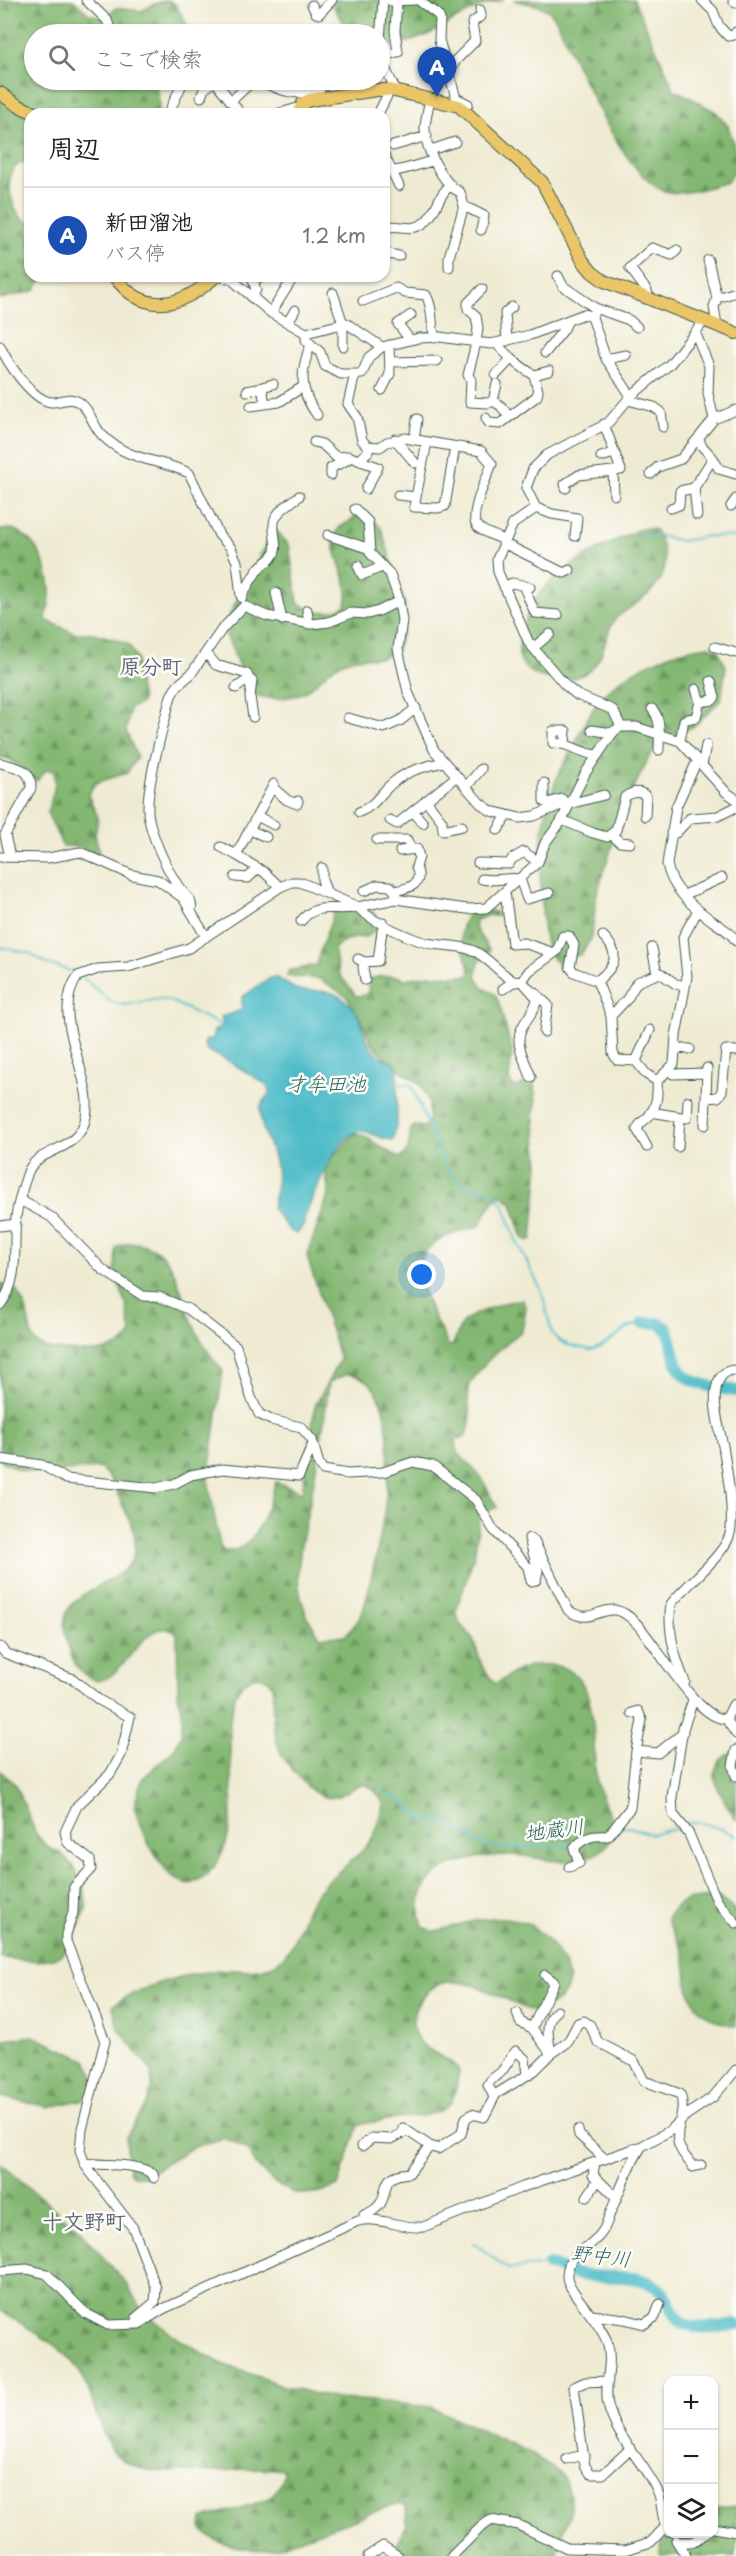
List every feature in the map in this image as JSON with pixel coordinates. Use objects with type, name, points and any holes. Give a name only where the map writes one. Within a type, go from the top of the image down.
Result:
[{"type":"main road","points":[[301,108],[303,103],[320,94],[377,90],[461,103],[542,182],[583,261],[592,272],[604,281],[736,333]]},
{"type":"main road","points":[[0,93],[24,108]]},
{"type":"main road","points":[[120,282],[132,295],[148,302],[162,304],[189,297],[208,282]]},
{"type":"street","points":[[86,0],[108,24]]},
{"type":"street","points":[[312,5],[319,14],[332,0]]},
{"type":"street","points":[[381,24],[383,1],[417,0],[438,15],[439,40],[461,103]]},
{"type":"street","points":[[702,0],[713,11],[718,26],[728,36],[735,35]]},
{"type":"street","points":[[733,0],[736,3]]},
{"type":"street","points":[[390,54],[398,52],[395,31],[397,1]]},
{"type":"street","points":[[449,72],[456,60],[475,41],[472,23],[481,16],[480,10]]},
{"type":"street","points":[[382,108],[393,91],[390,82]]},
{"type":"street","points":[[171,108],[179,90]]},
{"type":"street","points":[[201,97],[204,90]]},
{"type":"street","points":[[223,90],[234,105],[246,90]]},
{"type":"street","points":[[279,90],[320,94],[319,90]]},
{"type":"street","points":[[430,99],[425,127],[430,150],[434,161],[451,185],[460,192],[464,206],[451,260]]},
{"type":"street","points":[[393,146],[427,136]]},
{"type":"street","points":[[430,150],[455,142]]},
{"type":"street","points":[[392,171],[434,161]]},
{"type":"street","points":[[390,167],[399,186]]},
{"type":"street","points":[[390,228],[396,226],[408,229],[424,223],[438,205],[446,188],[451,185]]},
{"type":"street","points":[[464,206],[484,216],[482,230]]},
{"type":"street","points":[[649,298],[647,291],[630,268],[652,248]]},
{"type":"street","points":[[652,248],[672,255],[677,250]]},
{"type":"street","points":[[652,248],[668,261]]},
{"type":"street","points":[[390,254],[399,256]]},
{"type":"street","points":[[708,260],[717,298],[714,307],[717,325]]},
{"type":"street","points":[[558,276],[563,286],[593,313],[606,359],[630,398],[661,412],[663,427]]},
{"type":"street","points":[[234,282],[271,313],[306,333],[343,324],[353,326],[385,346],[390,362],[390,378],[382,390]]},
{"type":"street","points":[[252,298],[256,290],[254,282]]},
{"type":"street","points":[[271,313],[290,282]]},
{"type":"street","points":[[363,301],[396,288],[405,293],[426,295],[432,305],[432,329],[435,338]]},
{"type":"street","points":[[482,289],[468,303],[468,309],[476,316],[478,327],[468,375],[471,380],[470,402],[493,401]]},
{"type":"street","points":[[717,298],[736,292]]},
{"type":"street","points":[[333,293],[343,324],[343,346]]},
{"type":"street","points":[[507,341],[505,313],[512,307]]},
{"type":"street","points":[[288,322],[295,310]]},
{"type":"street","points":[[306,333],[306,340],[320,352],[328,368],[341,375],[357,375],[362,374],[369,357],[385,346],[410,340],[435,338],[496,343],[593,313],[629,320],[637,327]]},
{"type":"street","points":[[410,340],[398,324],[411,315]]},
{"type":"street","points":[[545,353],[564,329],[568,320]]},
{"type":"street","points":[[575,536],[577,518],[552,514],[536,508],[526,488],[533,469],[547,455],[604,424],[670,364],[705,320]]},
{"type":"street","points":[[695,332],[709,366],[708,394],[714,419]]},
{"type":"street","points":[[486,418],[489,423],[500,424],[537,396],[538,392],[534,375],[510,360],[496,343]]},
{"type":"street","points":[[311,344],[305,360],[302,388],[317,415]]},
{"type":"street","points":[[0,346],[8,363],[18,376],[43,400],[52,403],[67,399],[78,402],[87,410],[101,434],[133,457],[189,474],[219,534],[234,555],[244,606],[267,616],[309,624],[328,622],[351,613],[379,611],[399,601]]},
{"type":"street","points":[[606,359],[626,355]]},
{"type":"street","points":[[493,401],[497,380],[510,360]]},
{"type":"street","points":[[390,362],[437,361]]},
{"type":"street","points":[[534,375],[549,371]]},
{"type":"street","points":[[357,375],[354,378],[348,404],[357,417],[362,440],[368,446],[380,447],[395,439],[481,451],[492,464],[478,500],[474,520],[477,527],[564,573],[570,570]]},
{"type":"street","points":[[247,391],[273,384]]},
{"type":"street","points":[[262,388],[265,404]]},
{"type":"street","points":[[251,406],[279,402],[302,388]]},
{"type":"street","points":[[493,401],[501,406],[509,417]]},
{"type":"street","points":[[651,474],[658,467],[681,459],[714,419],[736,410]]},
{"type":"street","points":[[414,440],[417,419]]},
{"type":"street","points":[[566,488],[565,484],[579,475],[621,470],[604,424]]},
{"type":"street","points":[[699,438],[701,445],[719,469],[736,474]]},
{"type":"street","points":[[395,439],[415,463]]},
{"type":"street","points":[[314,442],[322,444],[336,457],[355,459],[378,466],[366,489]]},
{"type":"street","points":[[427,442],[414,507],[445,506],[455,447]]},
{"type":"street","points":[[331,475],[331,468],[368,452],[368,446]]},
{"type":"street","points":[[601,457],[614,453]]},
{"type":"street","points":[[697,515],[694,488],[713,458]]},
{"type":"street","points":[[613,472],[614,495]]},
{"type":"street","points":[[671,508],[679,505],[680,491],[694,488]]},
{"type":"street","points":[[398,495],[416,497]]},
{"type":"street","points":[[241,596],[260,567],[273,557],[276,546],[274,523],[276,516],[299,496]]},
{"type":"street","points":[[364,891],[384,885],[390,886],[396,895],[452,902],[480,910],[486,908],[538,862],[545,843],[562,820],[569,803],[598,755],[617,730],[613,710],[577,695],[565,685],[533,648],[520,626],[498,572],[497,559],[503,541],[513,524],[536,508]]},
{"type":"street","points":[[356,509],[368,522],[370,554],[390,574],[399,601],[402,620],[398,648],[408,692],[434,750],[444,762],[480,803],[491,811],[520,818],[604,795]]},
{"type":"street","points":[[328,536],[370,549]]},
{"type":"street","points":[[358,566],[362,575],[382,567]]},
{"type":"street","points":[[504,587],[512,583],[527,586],[535,613],[558,615]]},
{"type":"street","points":[[276,593],[282,620]]},
{"type":"street","points":[[190,910],[190,899],[178,887],[148,819],[159,744],[171,696],[177,686],[191,675],[222,629],[244,606]]},
{"type":"street","points":[[307,610],[309,624]]},
{"type":"street","points":[[533,648],[550,634]]},
{"type":"street","points":[[715,647],[736,653]]},
{"type":"street","points":[[206,653],[216,665],[247,674],[252,681],[250,697],[252,717]]},
{"type":"street","points":[[236,688],[249,679]]},
{"type":"street","points":[[700,702],[712,700],[715,697],[711,681]]},
{"type":"street","points":[[680,741],[684,720],[696,717],[700,702],[696,689]]},
{"type":"street","points":[[348,718],[384,728],[400,721],[416,708]]},
{"type":"street","points":[[652,709],[656,713],[660,735],[659,750]]},
{"type":"street","points":[[592,730],[636,727],[680,741],[726,792],[736,799]]},
{"type":"street","points":[[565,743],[576,747],[584,754],[598,755]]},
{"type":"street","points":[[706,746],[700,764],[676,807],[668,871],[670,878],[698,910],[736,938]]},
{"type":"street","points":[[359,813],[374,805],[386,788],[398,778],[417,769],[444,762]]},
{"type":"street","points":[[0,763],[23,769],[29,773],[31,780],[31,788],[5,835],[5,857],[48,858],[80,852],[132,875],[158,880],[183,898],[206,937]]},
{"type":"street","points":[[466,787],[481,770]]},
{"type":"street","points":[[390,820],[397,824],[457,776]]},
{"type":"street","points":[[544,783],[544,801],[547,803],[561,798],[569,803]]},
{"type":"street","points":[[236,855],[273,785],[287,800],[297,804],[298,801]]},
{"type":"street","points":[[562,820],[607,837],[616,830],[625,797],[642,792],[645,796],[645,816]]},
{"type":"street","points":[[409,800],[423,823]]},
{"type":"street","points":[[426,800],[441,821],[443,830],[462,826]]},
{"type":"street","points":[[671,833],[676,833],[690,818],[717,816],[736,807]]},
{"type":"street","points":[[498,830],[507,815]]},
{"type":"street","points":[[257,816],[274,825]]},
{"type":"street","points":[[250,830],[266,837]]},
{"type":"street","points":[[612,835],[620,842],[630,843]]},
{"type":"street","points":[[377,840],[407,840],[411,849]]},
{"type":"street","points":[[221,847],[258,868],[280,887]]},
{"type":"street","points":[[301,921],[309,911],[347,910],[396,895],[412,887],[419,879],[416,864],[419,852],[417,849],[400,851]]},
{"type":"street","points":[[478,863],[508,864],[524,852],[538,862]]},
{"type":"street","points":[[235,877],[248,878],[258,868]]},
{"type":"street","points":[[322,868],[322,880],[327,892]]},
{"type":"street","points":[[482,879],[492,881],[509,877],[520,879]]},
{"type":"street","points":[[684,895],[722,878]]},
{"type":"street","points":[[520,879],[527,899],[549,893]]},
{"type":"street","points":[[0,1305],[11,1282],[16,1224],[29,1169],[36,1162],[65,1147],[87,1120],[87,1097],[70,1028],[70,993],[81,974],[128,967],[189,948],[280,887],[292,882],[300,882],[327,892],[358,907],[362,912],[383,923],[431,944],[460,946],[477,953],[532,990],[548,1005],[544,1032]]},
{"type":"street","points":[[504,892],[512,944],[524,943],[554,953]]},
{"type":"street","points":[[647,1147],[637,1129],[651,1112],[658,1098],[657,1081],[674,1064],[687,976],[682,937],[698,910]]},
{"type":"street","points":[[365,980],[362,961],[378,961],[383,923]]},
{"type":"street","points":[[503,989],[518,981],[554,953],[563,936],[569,936],[574,945],[570,968],[574,972],[597,981],[611,1016],[615,1057],[621,1061],[636,1061]]},
{"type":"street","points":[[603,936],[614,946],[615,957]]},
{"type":"street","points":[[597,981],[606,974],[615,957],[624,949]]},
{"type":"street","points":[[650,952],[657,974]]},
{"type":"street","points":[[611,1016],[627,999],[636,982],[657,974],[685,986]]},
{"type":"street","points":[[531,1077],[518,1041],[536,1005],[537,998],[532,990]]},
{"type":"street","points":[[636,1061],[650,1030]]},
{"type":"street","points":[[676,1048],[690,1049]]},
{"type":"street","points":[[706,1098],[716,1098],[721,1094],[726,1050],[736,1051]]},
{"type":"street","points":[[636,1061],[646,1074],[657,1081]]},
{"type":"street","points":[[673,1074],[707,1071],[705,1125]]},
{"type":"street","points":[[651,1112],[687,1118],[688,1101]]},
{"type":"street","points":[[678,1147],[680,1118]]},
{"type":"street","points":[[20,1200],[51,1216],[102,1270],[143,1296],[159,1297],[188,1309],[225,1336],[236,1346],[251,1397],[259,1414],[271,1420],[300,1427],[313,1444],[323,1470],[348,1474],[383,1472],[413,1462],[433,1466],[476,1500],[493,1529],[528,1567],[531,1581],[536,1580],[538,1570],[529,1538],[534,1540],[568,1610],[576,1616],[589,1618],[605,1610],[616,1609],[636,1622],[693,1700],[718,1719],[726,1719]]},
{"type":"street","points":[[0,1226],[16,1224]]},
{"type":"street","points":[[736,1370],[728,1370],[718,1381],[716,1402],[727,1473],[730,1534],[717,1555],[681,1591],[671,1604],[670,1610],[676,1658],[693,1700],[683,1733],[672,1797],[673,1814],[689,1834],[717,1901],[736,1923]]},
{"type":"street","points":[[0,1459],[42,1465],[66,1479],[156,1488],[199,1473],[222,1469],[299,1476],[313,1444]]},
{"type":"street","points":[[0,1647],[5,1653],[73,1678],[99,1700],[130,1717],[121,1755],[110,1774],[77,1806],[65,1832],[68,1843],[90,1860],[91,1869],[74,1887],[73,1913],[66,1941],[105,2041],[82,2129],[80,2151],[84,2163],[133,2228],[156,2288],[155,2302],[137,2317],[139,2324]]},
{"type":"street","points":[[726,1719],[733,1705],[736,1704]]},
{"type":"street","points":[[569,1867],[579,1863],[574,1848],[591,1835],[608,1836],[630,1808],[642,1720],[638,1711],[632,1713]]},
{"type":"street","points":[[726,1719],[736,1734]]},
{"type":"street","points":[[636,1751],[658,1753],[683,1733]]},
{"type":"street","points":[[736,1750],[733,1766],[736,1776]]},
{"type":"street","points":[[532,2028],[554,1982],[545,1975]]},
{"type":"street","points":[[551,2054],[548,2023],[550,2017],[557,2011]]},
{"type":"street","points":[[517,2013],[520,2022],[532,2028],[551,2054]]},
{"type":"street","points":[[362,2146],[372,2138],[391,2139],[405,2130],[438,2149],[461,2134],[466,2118],[472,2114],[484,2117],[494,2097],[527,2075],[568,2042],[578,2023],[584,2021],[590,2025],[598,2042],[634,2061],[644,2080],[680,2094],[683,2102],[677,2139],[679,2147],[693,2167],[701,2165]]},
{"type":"street","points":[[494,2097],[488,2085],[490,2080],[501,2072],[508,2059],[516,2051],[525,2059],[527,2075]]},
{"type":"street","points":[[0,2271],[27,2269],[47,2274],[85,2313],[96,2320],[108,2325],[139,2324],[163,2309],[358,2221],[372,2218],[412,2228],[423,2227],[523,2187],[642,2146],[671,2130],[713,2097],[736,2070]]},
{"type":"street","points":[[578,2130],[579,2135],[600,2160]]},
{"type":"street","points":[[358,2221],[361,2216],[380,2207],[389,2178],[395,2174],[409,2173],[430,2146]]},
{"type":"street","points":[[642,2146],[631,2162],[602,2232],[576,2254],[569,2265],[567,2278],[571,2290],[601,2329],[609,2350],[611,2358],[608,2404],[614,2423],[658,2493],[664,2511]]},
{"type":"street","points":[[600,2160],[593,2175],[616,2198]]},
{"type":"street","points":[[84,2163],[132,2167],[148,2171],[153,2174],[154,2178]]},
{"type":"street","points":[[587,2197],[598,2180]]},
{"type":"street","points":[[592,2315],[644,2324],[655,2317],[660,2304]]},
{"type":"street","points":[[608,2381],[585,2382],[574,2387],[585,2466],[591,2474],[597,2476],[603,2474],[631,2448]]},
{"type":"street","points":[[567,2459],[584,2456]]},
{"type":"street","points":[[452,2556],[491,2520],[518,2525],[567,2548],[584,2552],[625,2550],[651,2542],[664,2533]]},
{"type":"street","points":[[718,2529],[736,2532]]},
{"type":"street","points":[[674,2538],[686,2556]]},
{"type":"street","points":[[677,2542],[693,2542],[698,2538]]},
{"type":"street","points":[[368,2556],[383,2546],[398,2556]]},
{"type":"green space","points":[[0,0],[73,0],[89,14],[104,18],[116,8],[141,11],[169,0],[176,5],[186,24],[24,24],[24,90],[157,90],[159,102],[158,108],[24,108],[24,163],[14,168],[10,177],[10,187],[16,209],[24,219],[24,282],[41,282],[34,291],[0,299]]},
{"type":"green space","points":[[329,0],[505,0],[478,8],[418,39],[390,46],[390,24],[344,24]]},
{"type":"green space","points":[[514,0],[634,0],[674,89],[716,112],[728,126],[736,161],[735,169],[727,182],[683,192],[668,192],[654,185],[639,171],[611,131],[553,15],[542,7]]},
{"type":"green space","points":[[359,515],[369,516],[381,528],[405,605],[404,625],[396,652],[380,658],[355,658],[339,664],[308,690],[298,695],[270,698],[257,695],[247,686],[223,627],[274,528],[289,545],[298,603],[316,611],[328,612],[346,605],[347,596],[347,588],[336,555],[333,537],[339,528]]},
{"type":"green space","points":[[646,528],[656,530],[665,559],[664,570],[653,589],[615,620],[610,627],[598,661],[584,674],[566,679],[546,678],[528,670],[519,654],[520,640],[528,614],[539,594],[560,573],[572,565],[611,543]]},
{"type":"green space","points":[[12,529],[21,533],[35,546],[44,563],[50,594],[46,620],[74,633],[94,633],[121,641],[129,645],[137,659],[137,674],[142,700],[140,704],[130,708],[126,731],[137,757],[127,773],[95,783],[88,795],[98,817],[95,835],[99,850],[97,855],[81,847],[63,846],[61,843],[47,812],[54,787],[54,771],[46,770],[37,781],[9,759],[0,757],[0,530]]},
{"type":"green space","points":[[709,646],[718,650],[726,666],[721,700],[694,726],[662,741],[649,757],[626,805],[604,870],[596,897],[592,937],[581,954],[558,964],[549,952],[544,936],[540,873],[546,812],[559,773],[591,712],[608,691],[648,664],[679,652]]},
{"type":"green space","points":[[334,909],[362,909],[375,913],[379,927],[368,936],[345,940],[334,949],[339,974],[356,996],[365,995],[368,992],[369,979],[377,977],[392,976],[405,979],[430,975],[468,976],[470,972],[461,934],[464,920],[469,913],[487,910],[495,912],[496,916],[488,915],[474,921],[476,930],[490,951],[479,961],[476,975],[483,988],[495,994],[499,1003],[512,1050],[509,1080],[514,1088],[534,1080],[536,1103],[534,1114],[539,1165],[532,1239],[528,1241],[523,1238],[512,1203],[500,1194],[479,1226],[435,1243],[425,1253],[421,1265],[421,1278],[429,1307],[448,1345],[452,1346],[466,1320],[481,1312],[516,1300],[522,1300],[526,1308],[522,1331],[490,1359],[470,1385],[468,1393],[470,1425],[465,1437],[455,1439],[458,1453],[481,1477],[497,1507],[480,1515],[474,1556],[456,1611],[460,1624],[473,1639],[482,1666],[495,1684],[519,1670],[542,1665],[567,1669],[579,1679],[587,1692],[591,1709],[597,1784],[615,1829],[605,1847],[589,1857],[559,1861],[497,1855],[461,1862],[445,1868],[432,1878],[423,1890],[420,1906],[423,1926],[433,1932],[488,1918],[506,1918],[529,1924],[558,1952],[567,1971],[567,1989],[558,2000],[538,2013],[463,1983],[442,1983],[425,1994],[414,2012],[414,2032],[424,2046],[451,2062],[459,2071],[453,2099],[443,2109],[433,2113],[358,2126],[338,2186],[325,2191],[303,2194],[283,2189],[274,2183],[246,2150],[224,2138],[191,2148],[146,2176],[135,2176],[129,2171],[126,2138],[147,2104],[152,2088],[151,2070],[120,2031],[113,2005],[136,1992],[173,1979],[212,1971],[264,1968],[279,1961],[291,1946],[317,1892],[357,1856],[371,1840],[384,1806],[370,1786],[363,1785],[341,1795],[325,1797],[315,1793],[306,1785],[286,1763],[277,1742],[274,1727],[274,1693],[270,1683],[265,1678],[254,1677],[247,1680],[237,1692],[231,1714],[231,1815],[228,1838],[220,1858],[207,1874],[187,1885],[168,1873],[148,1843],[134,1807],[142,1779],[174,1749],[181,1736],[177,1634],[164,1629],[151,1633],[118,1670],[106,1678],[94,1680],[80,1670],[73,1659],[66,1637],[66,1616],[75,1601],[122,1572],[133,1558],[135,1538],[115,1488],[100,1468],[52,1472],[32,1471],[22,1470],[0,1460],[0,1283],[18,1291],[26,1309],[33,1338],[41,1346],[47,1349],[69,1351],[104,1351],[115,1348],[131,1334],[126,1304],[115,1273],[116,1248],[138,1243],[158,1252],[173,1270],[199,1337],[223,1371],[208,1480],[220,1546],[224,1551],[235,1550],[252,1537],[259,1527],[276,1482],[302,1492],[315,1406],[340,1359],[307,1256],[329,1193],[324,1166],[355,1133],[364,1136],[397,1157],[402,1157],[408,1150],[411,1129],[415,1126],[424,1127],[429,1120],[429,1102],[421,1085],[390,1063],[371,1042],[362,1021],[347,997],[320,979],[287,976],[289,971],[317,965]],"holes":[[[351,1374],[362,1378],[374,1388],[382,1407],[389,1455],[385,1509],[367,1595],[360,1617],[345,1636],[321,1637],[307,1616],[301,1599],[298,1573],[300,1554],[319,1454],[329,1382]]]},
{"type":"green space","points":[[736,1750],[736,1820],[719,1791],[715,1773],[717,1764]]},
{"type":"green space","points":[[0,1771],[16,1785],[36,1834],[49,1848],[61,1853],[74,1867],[85,1890],[86,1909],[69,1948],[60,1956],[40,1961],[0,1958]]},
{"type":"green space","points":[[718,1897],[736,1911],[736,2026],[710,2018],[697,2007],[689,1992],[683,1953],[667,1919],[676,1906],[688,1900]]},
{"type":"green space","points":[[33,2036],[86,2060],[95,2079],[85,2099],[49,2107],[0,2097],[0,2041]]},
{"type":"green space","points":[[0,2163],[79,2230],[126,2283],[141,2309],[174,2336],[220,2363],[284,2386],[337,2399],[431,2407],[528,2452],[552,2467],[564,2477],[570,2494],[570,2513],[555,2556],[390,2556],[407,2524],[406,2506],[399,2503],[271,2549],[253,2550],[233,2546],[206,2534],[201,2527],[202,2519],[264,2500],[274,2493],[281,2483],[283,2470],[259,2468],[191,2472],[149,2470],[127,2463],[115,2454],[101,2429],[81,2374],[73,2363],[54,2345],[0,2310]]},
{"type":"green space","points":[[736,2506],[736,2556],[661,2556],[660,2545],[664,2538],[718,2538],[718,2508]]},
{"type":"water","name":"才牟田池","points":[[274,977],[296,989],[331,993],[343,999],[357,1013],[369,1045],[384,1059],[397,1064],[397,1122],[393,1140],[362,1131],[352,1134],[343,1142],[319,1182],[304,1224],[297,1234],[289,1230],[272,1208],[277,1173],[260,1116],[261,1105],[269,1089],[267,1085],[229,1061],[208,1052],[204,1044],[206,1040],[212,1040],[214,1031],[223,1025],[221,1017],[239,1011],[242,1008],[242,997]]},
{"type":"waterway","points":[[638,537],[656,535],[682,541],[708,536],[736,537]]},
{"type":"waterway","points":[[0,947],[29,953],[47,964],[78,973]]},
{"type":"waterway","points":[[82,977],[111,1002],[125,1005],[158,999],[170,1001],[223,1026]]},
{"type":"waterway","points":[[394,1083],[411,1085],[444,1163],[453,1176],[468,1186],[493,1194],[503,1203],[516,1240],[542,1292],[552,1333],[558,1340],[568,1345],[591,1350],[601,1347],[629,1327],[643,1323]]},
{"type":"waterway","points":[[643,1323],[658,1323],[667,1328],[680,1369],[690,1379],[705,1385],[736,1391]]},
{"type":"waterway","name":"地蔵川","points":[[384,1792],[405,1803],[420,1818],[446,1824],[487,1846],[501,1848],[572,1845]]},
{"type":"waterway","name":"地蔵川","points":[[685,1825],[704,1824],[736,1836]]},
{"type":"waterway","name":"地蔵川","points":[[619,1827],[629,1827],[651,1834],[680,1828]]},
{"type":"waterway","points":[[474,2243],[508,2269],[549,2265]]},
{"type":"waterway","name":"野中川","points":[[549,2265],[585,2276],[627,2277],[648,2282],[661,2291],[678,2318],[686,2325],[707,2327],[736,2325]]},
{"type":"place","name":"新田溜池","points":[[437,97]]},
{"type":"district","name":"原分町","points":[[151,665]]},
{"type":"district","name":"十文野町","points":[[84,2220]]}]
